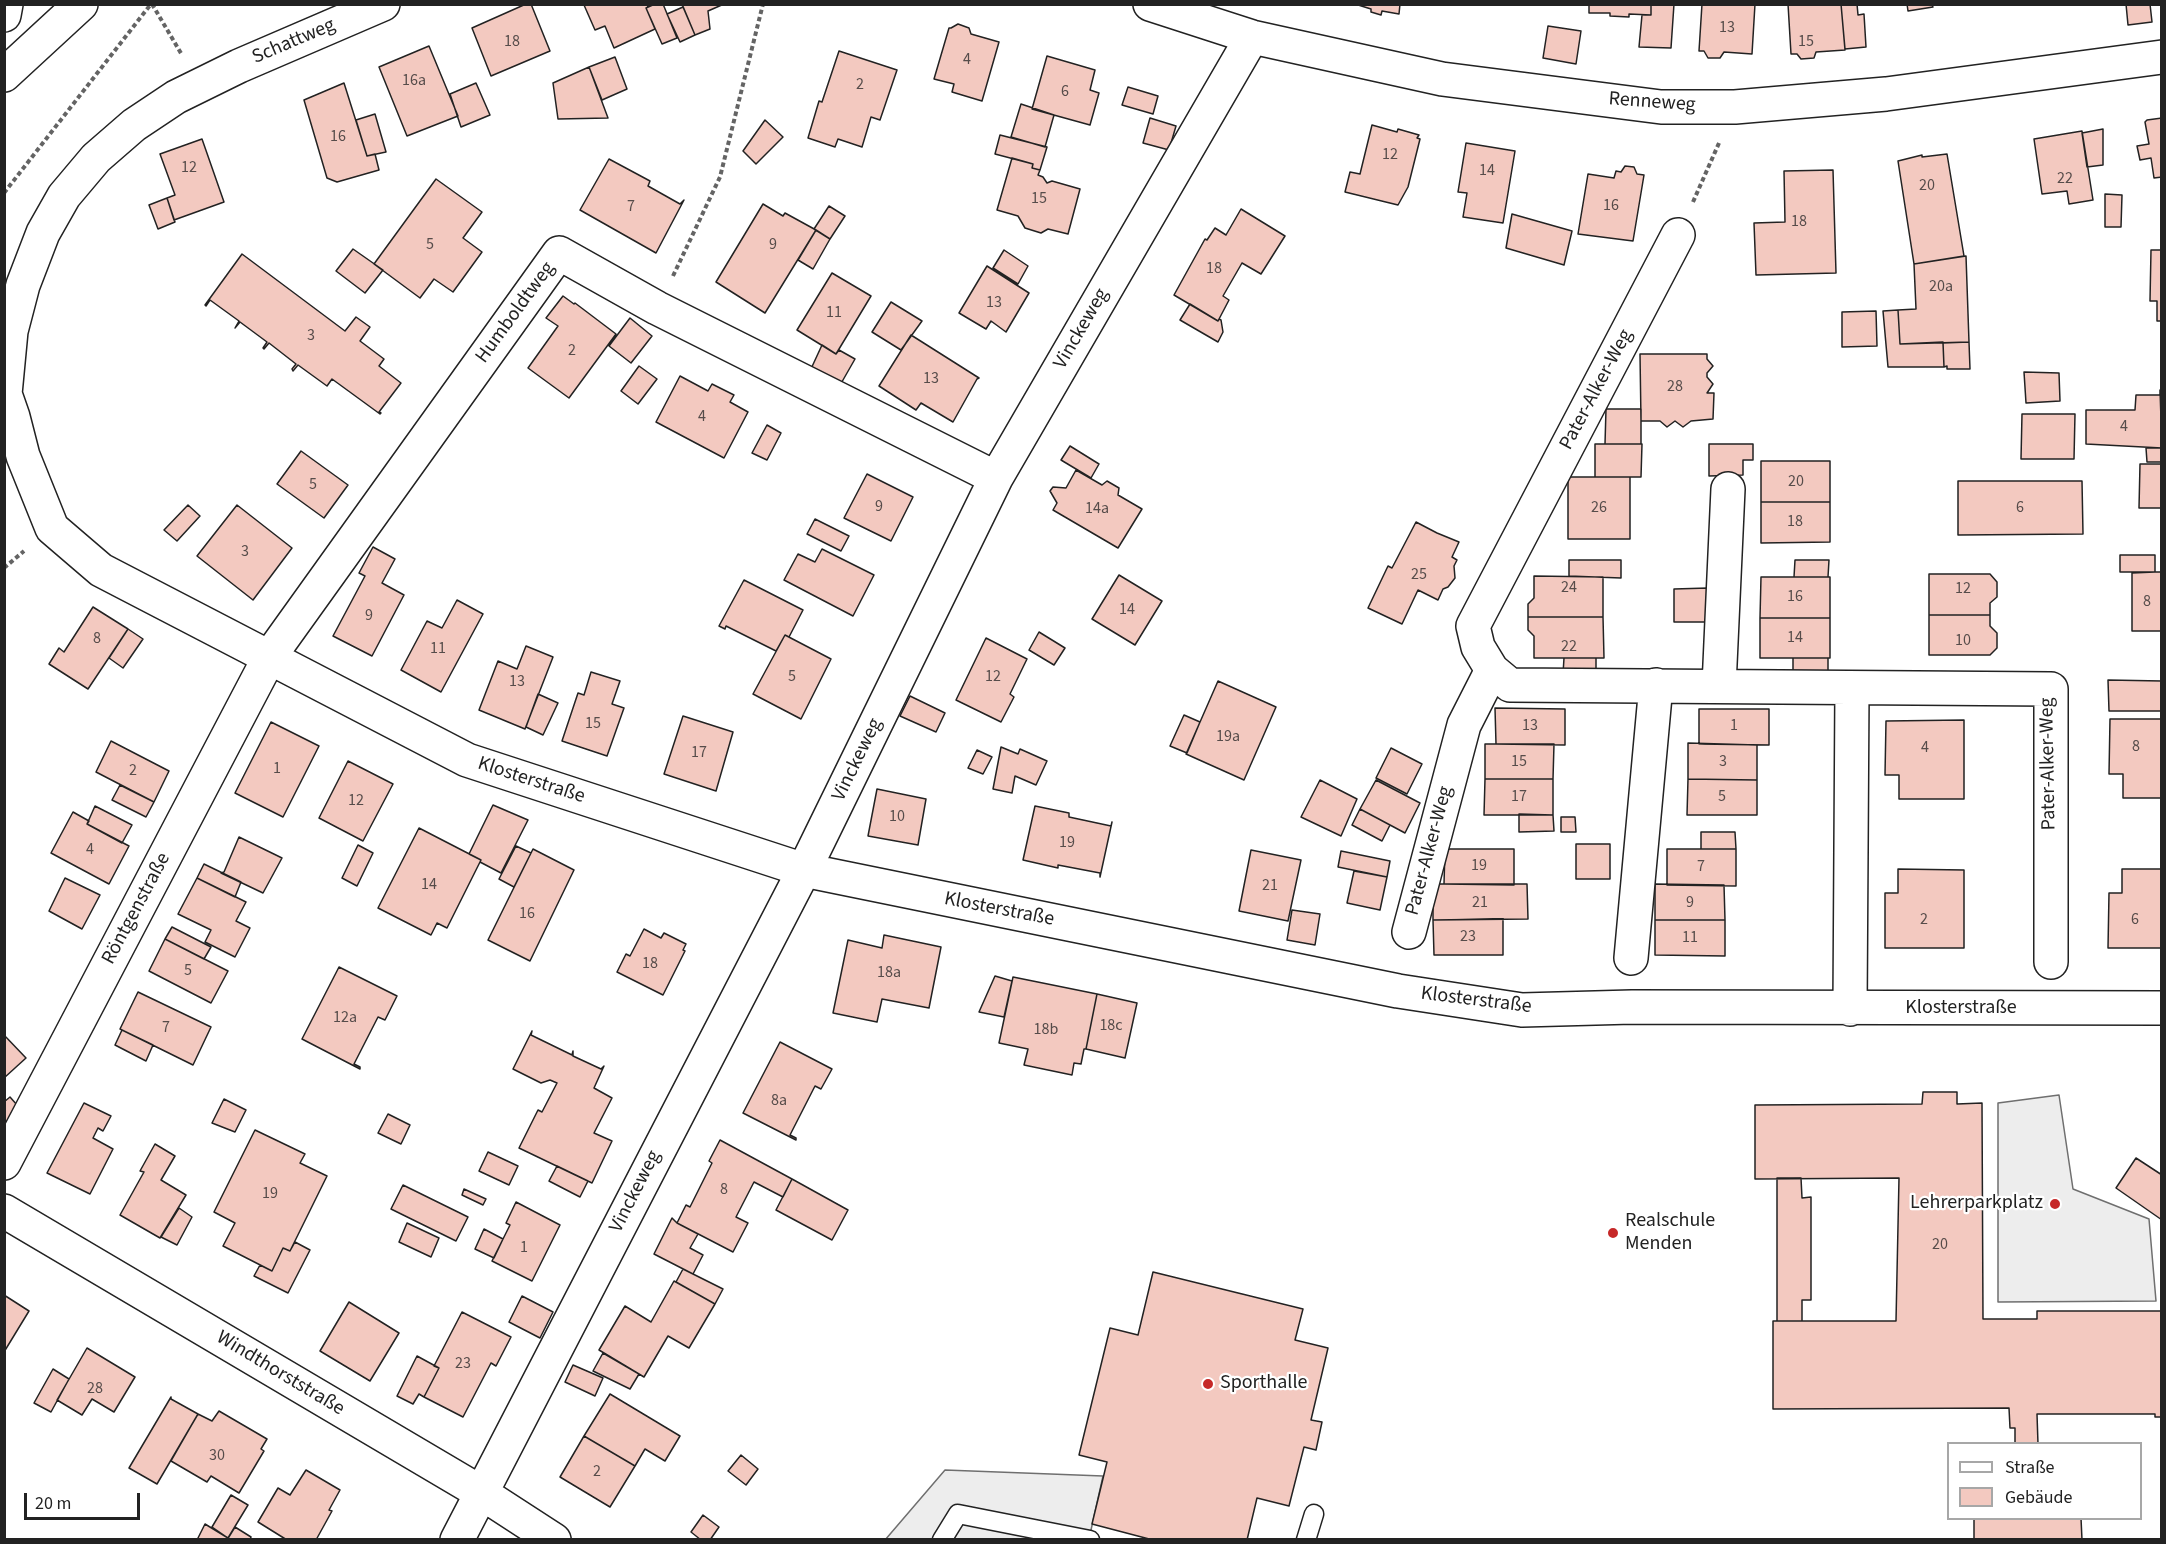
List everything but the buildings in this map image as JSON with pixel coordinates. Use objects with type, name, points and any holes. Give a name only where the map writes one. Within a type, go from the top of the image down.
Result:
[{"type":"street","points":[[4,15],[6,4]]},
{"type":"street","points":[[4,75],[81,4]]},
{"type":"street","name":"Schattweg","points":[[239,66],[383,4]]},
{"type":"street","name":"Renneweg","points":[[1150,4],[1252,37],[1442,80],[1661,107],[1735,107],[1886,94],[2162,57]]},
{"type":"street","name":"Vinckeweg","points":[[457,1539],[804,870],[996,478],[1252,37]]},
{"type":"street","name":"Klosterstraße","points":[[239,66],[176,98],[134,125],[96,158],[64,196],[43,232],[23,285],[11,331],[5,394],[14,417],[23,456],[52,528],[101,570],[467,760],[804,870],[1386,988],[1522,1010],[1632,1007],[2162,1008]]},
{"type":"street","name":"Pater-Alker-Weg","points":[[1678,236],[1473,626],[1478,647],[1492,670],[1510,685],[2051,689],[2051,962]]},
{"type":"street","name":"Humboldtweg","points":[[270,656],[559,253],[657,308],[996,478]]},
{"type":"street","points":[[1719,686],[1728,489]]},
{"type":"street","name":"Röntgenstraße","points":[[4,1163],[270,656]]},
{"type":"street","name":"Pater-Alker-Weg","points":[[1409,932],[1464,724],[1492,670]]},
{"type":"street","points":[[1630,958],[1656,686]]},
{"type":"street","points":[[1850,1009],[1852,688]]},
{"type":"street","name":"Windthorststraße","points":[[4,1211],[480,1492],[554,1539]]},
{"type":"lane","points":[[942,1539],[958,1514],[1090,1539]]},
{"type":"lane","points":[[1306,1539],[1314,1514]]},
{"type":"path","points":[[4,193],[152,4],[184,59]]},
{"type":"path","points":[[657,308],[720,177],[763,4]]},
{"type":"path","points":[[1678,236],[1735,107]]},
{"type":"shaded area","name":"Lehrerparkplatz","points":[[2059,1095],[2073,1189],[2149,1219],[2156,1301],[1998,1302],[1998,1103]]},
{"type":"shaded area","points":[[945,1470],[1103,1476],[1089,1539],[885,1540]]},
{"type":"place","name":"Lehrerparkplatz","points":[[2055,1204]]},
{"type":"place","name":"Realschule Menden","points":[[1613,1233]]},
{"type":"place","name":"Sporthalle","points":[[1208,1384]]}]
